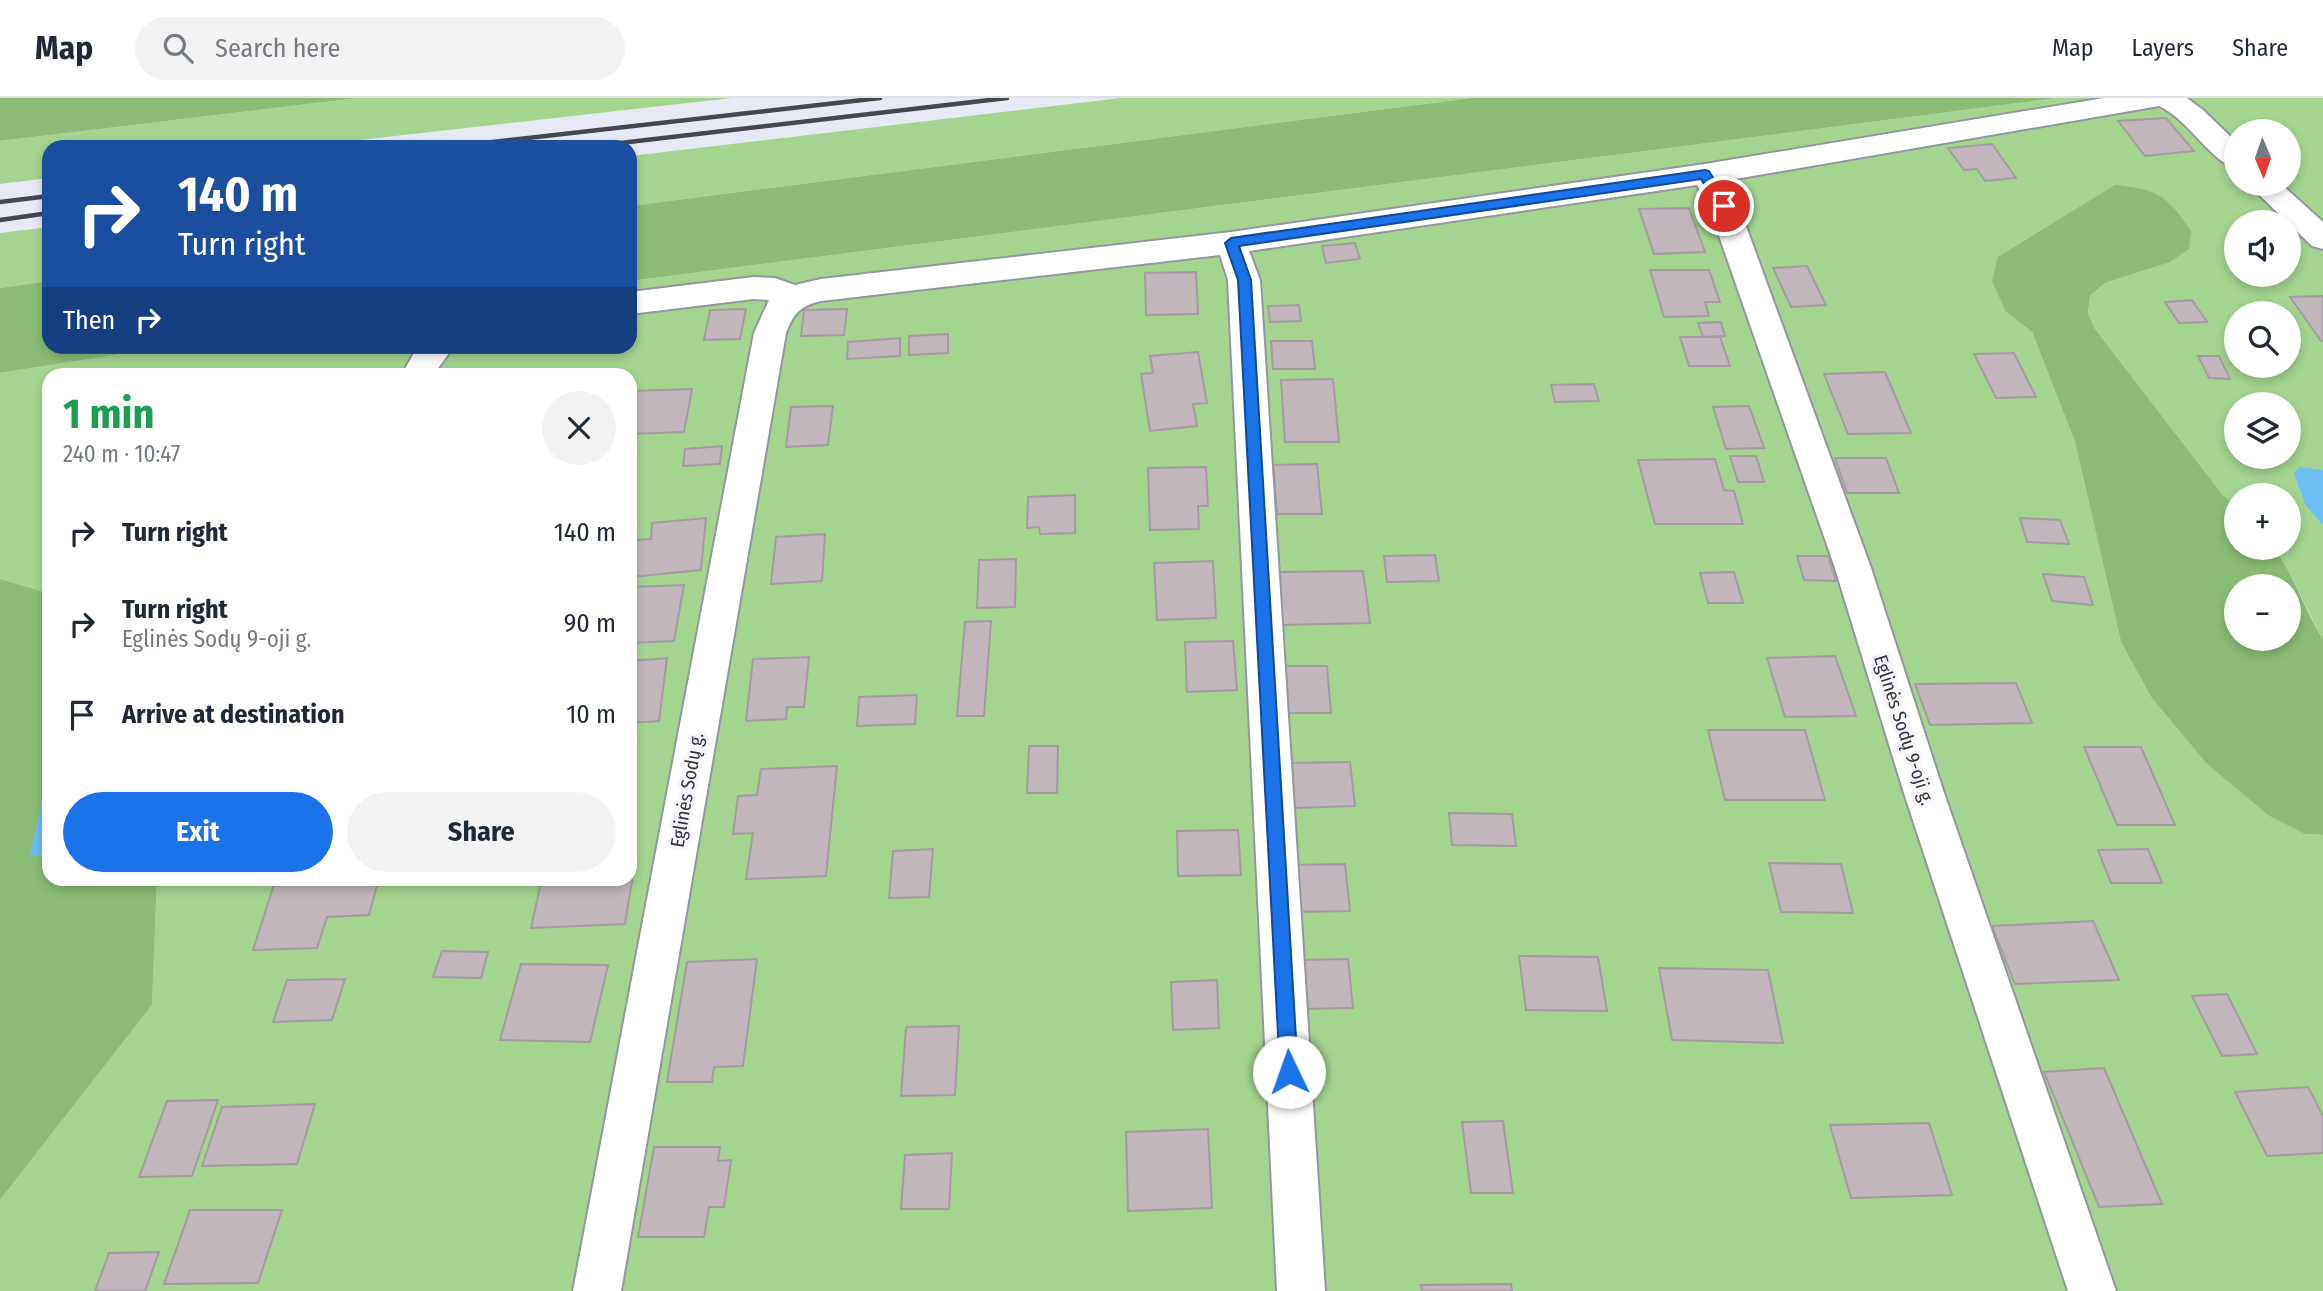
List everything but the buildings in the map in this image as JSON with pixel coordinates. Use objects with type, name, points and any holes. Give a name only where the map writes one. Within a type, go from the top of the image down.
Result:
[{"type":"street","points":[[637,302],[754,288],[775,289],[793,297],[834,289],[1231,243],[1705,174],[2157,98]]},
{"type":"street","points":[[2164,98],[2173,101],[2224,148]]},
{"type":"street","name":"Eglinės Sodų 9-oji g.","points":[[1705,174],[1724,206],[1853,568],[1923,790],[2092,1291]]},
{"type":"street","points":[[2276,196],[2323,239]]},
{"type":"street","points":[[1231,243],[1244,280],[1301,1291]]},
{"type":"street","name":"Eglinės Sodų g.","points":[[597,1291],[769,333],[780,308],[793,297]]},
{"type":"green space","points":[[0,98],[358,98],[0,141]]},
{"type":"green space","points":[[358,98],[732,98],[360,140],[42,140],[42,179],[0,184],[0,141]]},
{"type":"green space","points":[[1121,98],[1471,98],[637,205],[637,155]]},
{"type":"green space","points":[[1471,98],[2058,98],[637,280],[637,205]]},
{"type":"green space","points":[[2058,98],[2323,98],[2323,639],[2301,596],[2301,574],[2290,574],[2282,560],[2301,560],[2301,483],[2224,483],[2224,496],[2095,329],[2088,313],[2090,296],[2105,283],[2170,262],[2006,312],[2032,332],[2075,442],[2121,642],[2151,697],[2206,763],[2305,834],[2323,835],[2323,1291],[0,1291],[0,1200],[152,1005],[157,886],[637,886],[637,368],[42,368],[42,591],[0,579],[0,373],[121,354],[637,354],[637,280]]},
{"type":"green space","points":[[2115,185],[2142,189],[2160,196],[2191,231],[2189,249],[2170,262],[2105,283],[2090,296],[2088,313],[2095,329],[2224,496],[2224,560],[2282,560],[2290,574],[2224,574],[2224,651],[2301,651],[2301,597],[2323,639],[2323,835],[2305,834],[2268,815],[2206,763],[2151,697],[2121,642],[2075,442],[2032,332],[2006,312],[1992,281],[1998,257]]},
{"type":"green space","points":[[42,228],[42,282],[0,288],[0,233]]},
{"type":"green space","points":[[42,282],[42,354],[121,354],[0,373],[0,288]]},
{"type":"green space","points":[[0,579],[42,591],[42,802],[31,854],[42,855],[42,886],[157,886],[152,1005],[0,1200]]},
{"type":"water","points":[[2301,467],[2323,470],[2323,525],[2305,504],[2301,483],[2298,483],[2294,473]]},
{"type":"water","points":[[42,801],[42,856],[30,855]]},
{"type":"railway","points":[[511,140],[880,98]]},
{"type":"railway","points":[[637,141],[1007,98]]},
{"type":"railway","points":[[0,202],[42,197]]},
{"type":"railway","points":[[0,220],[42,214]]},
{"type":"route","points":[[1289,1072],[1244,280],[1231,243],[1705,174],[1724,206]]}]
